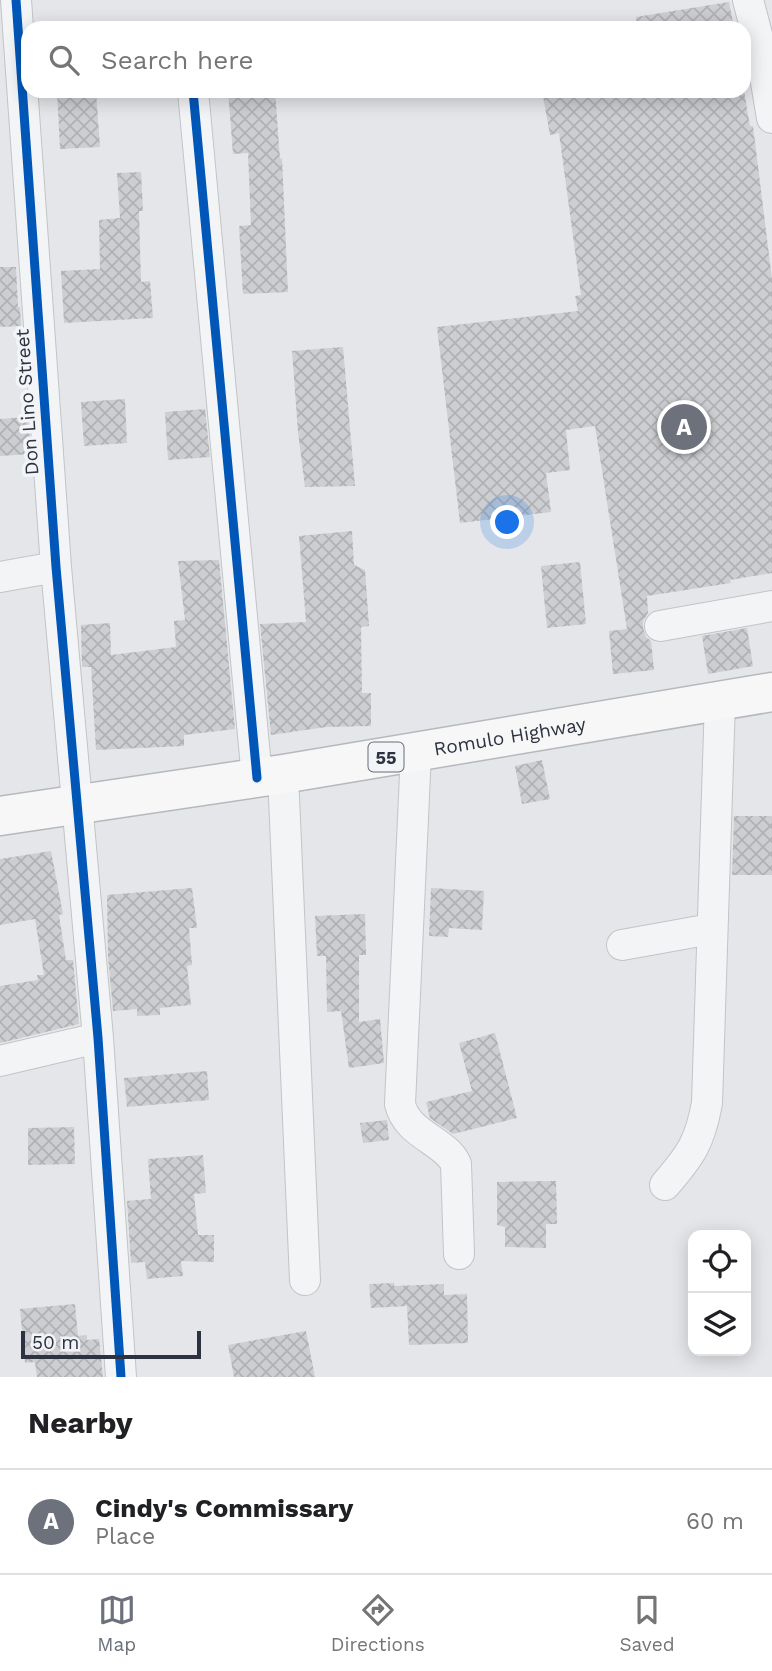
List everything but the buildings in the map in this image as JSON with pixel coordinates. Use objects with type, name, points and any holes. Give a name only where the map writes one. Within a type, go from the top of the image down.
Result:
[{"type":"highway","name":"Romulo Highway","points":[[0,816],[270,776],[772,692]]},
{"type":"street","name":"Don Lino Street","points":[[16,0],[21,71]]},
{"type":"street","points":[[748,0],[760,46],[772,118]]},
{"type":"street","name":"Don Lino Street","points":[[23,98],[56,566],[98,1038],[121,1377]]},
{"type":"street","points":[[195,98],[270,776],[305,1280]]},
{"type":"street","points":[[0,577],[56,566]]},
{"type":"street","points":[[660,626],[772,606]]},
{"type":"street","points":[[665,1185],[690,1156],[702,1131],[707,1102],[720,700]]},
{"type":"street","points":[[416,752],[400,1104],[409,1122],[434,1145],[449,1153],[456,1164],[459,1254]]},
{"type":"street","points":[[622,946],[711,929]]},
{"type":"street","points":[[0,1061],[98,1038]]},
{"type":"cycle path","points":[[16,0],[21,71]]},
{"type":"cycle path","points":[[23,98],[56,567],[98,1038],[121,1377]]},
{"type":"cycle path","points":[[194,98],[257,778]]},
{"type":"place","name":"Cindy's Commissary","points":[[684,427]]}]
